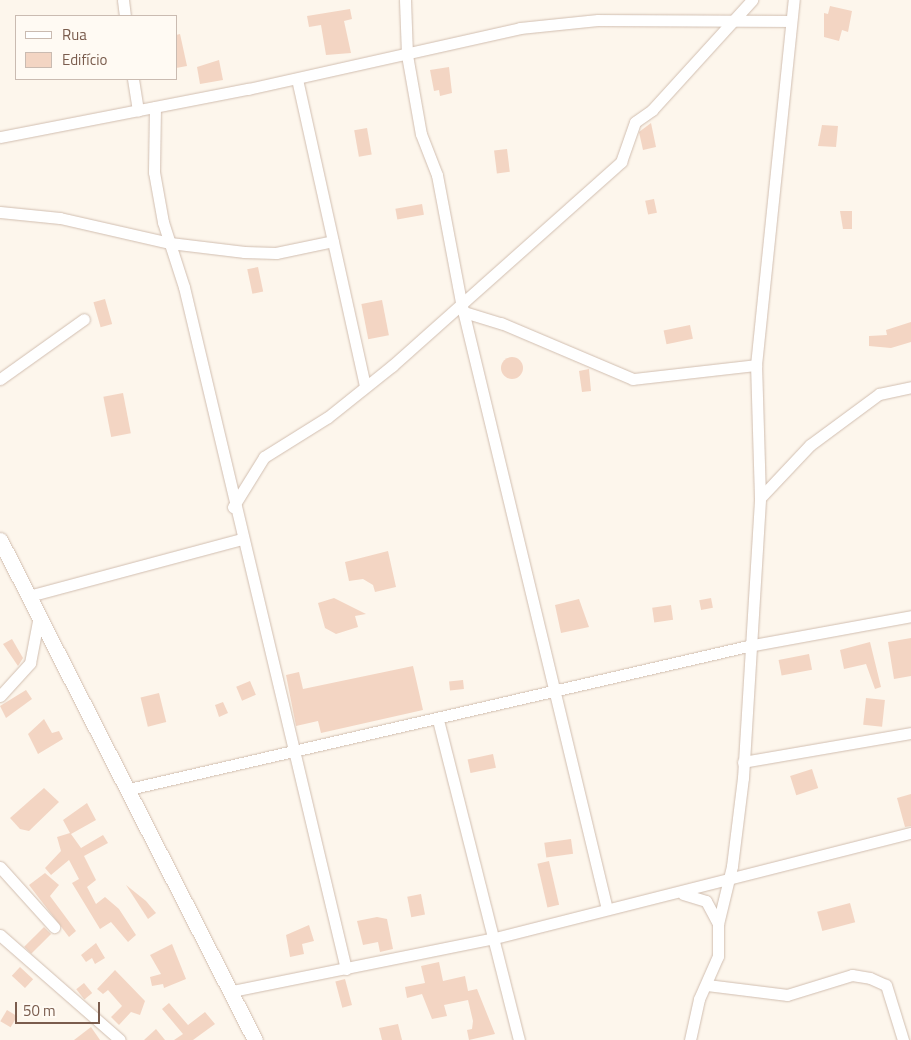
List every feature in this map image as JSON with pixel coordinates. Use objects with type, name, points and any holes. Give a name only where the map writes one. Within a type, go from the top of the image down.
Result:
[{"type":"main road","points":[[0,540],[130,789],[255,1040]]},
{"type":"street","points":[[123,0],[125,15]]},
{"type":"street","points":[[405,0],[407,55],[421,134],[437,175],[462,307],[552,692],[607,909]]},
{"type":"street","points":[[233,507],[264,456],[328,417],[462,307],[621,162],[635,122],[652,110],[731,20],[752,0]]},
{"type":"street","points":[[690,1040],[718,956],[718,924],[729,879],[743,762],[748,646],[760,498],[756,365],[794,0]]},
{"type":"street","points":[[0,137],[297,79],[520,28],[598,20],[791,21]]},
{"type":"street","points":[[297,79],[365,386]]},
{"type":"street","points":[[134,80],[138,111]]},
{"type":"street","points":[[155,107],[154,172],[233,507],[346,969]]},
{"type":"street","points":[[0,212],[60,218],[170,243],[276,253],[333,241]]},
{"type":"street","points":[[462,307],[632,379],[756,365]]},
{"type":"street","points":[[0,379],[84,319]]},
{"type":"street","points":[[760,498],[810,446],[879,394],[911,387]]},
{"type":"street","points":[[29,596],[242,539]]},
{"type":"street","points":[[0,696],[30,663],[39,616]]},
{"type":"street","points":[[130,789],[293,755],[748,646],[911,616]]},
{"type":"street","points":[[438,720],[495,938],[519,1040]]},
{"type":"street","points":[[743,762],[911,733]]},
{"type":"street","points":[[232,991],[495,938],[607,909],[678,894],[729,879],[911,833]]},
{"type":"street","points":[[0,866],[54,927]]},
{"type":"street","points":[[678,894],[706,901],[718,924]]},
{"type":"street","points":[[0,935],[120,1040]]},
{"type":"street","points":[[707,985],[787,995],[852,975],[870,978],[886,985],[903,1040]]},
{"type":"building","points":[[830,6],[852,11],[848,32],[842,30],[839,41],[824,37],[824,13],[828,14]]},
{"type":"building","points":[[350,9],[352,19],[344,21],[351,53],[326,55],[321,25],[309,27],[307,16]]},
{"type":"building","points":[[178,34],[180,34],[187,66],[178,68]]},
{"type":"building","points":[[219,60],[223,80],[200,84],[197,67]]},
{"type":"building","points":[[449,67],[452,93],[440,96],[439,90],[434,91],[430,70]]},
{"type":"building","points":[[651,123],[656,147],[643,150],[639,132]]},
{"type":"building","points":[[822,125],[838,126],[836,147],[818,146]]},
{"type":"building","points":[[367,128],[372,155],[359,157],[354,130]]},
{"type":"building","points":[[507,149],[510,172],[497,173],[494,151]]},
{"type":"building","points":[[654,199],[657,213],[648,215],[645,201]]},
{"type":"building","points":[[422,204],[424,215],[397,220],[395,209]]},
{"type":"building","points":[[840,211],[852,211],[852,229],[843,229]]},
{"type":"building","points":[[258,267],[263,291],[252,294],[247,269]]},
{"type":"building","points":[[105,299],[112,324],[101,327],[93,302]]},
{"type":"building","points":[[382,300],[389,335],[368,339],[361,304]]},
{"type":"building","points":[[911,322],[911,342],[891,348],[869,346],[869,336],[887,335],[886,330]]},
{"type":"building","points":[[690,325],[693,339],[667,344],[664,331]]},
{"type":"building","points":[[508,357],[516,357],[523,364],[523,372],[516,379],[508,379],[501,372],[501,364]]},
{"type":"building","points":[[589,369],[591,391],[582,392],[579,371]]},
{"type":"building","points":[[123,393],[131,433],[111,437],[103,397]]},
{"type":"building","points":[[388,551],[396,587],[375,592],[373,585],[363,579],[349,581],[345,562]]},
{"type":"building","points":[[334,598],[366,614],[355,616],[358,627],[336,634],[325,628],[318,603]]},
{"type":"building","points":[[711,598],[713,608],[701,610],[699,600]]},
{"type":"building","points":[[579,599],[589,627],[561,633],[555,605]]},
{"type":"building","points":[[671,605],[673,620],[654,622],[652,608]]},
{"type":"building","points":[[911,638],[911,676],[894,679],[888,642]]},
{"type":"building","points":[[12,639],[23,658],[18,666],[3,644]]},
{"type":"building","points":[[870,642],[881,687],[875,689],[866,664],[844,669],[840,650]]},
{"type":"building","points":[[809,654],[812,670],[782,676],[779,660]]},
{"type":"building","points":[[413,666],[423,710],[321,733],[318,721],[296,726],[286,675],[299,672],[303,689]]},
{"type":"building","points":[[463,680],[464,689],[450,690],[449,681]]},
{"type":"building","points":[[250,681],[256,695],[242,701],[236,687]]},
{"type":"building","points":[[26,690],[32,699],[6,718],[0,706]]},
{"type":"building","points":[[159,693],[166,722],[148,727],[141,698]]},
{"type":"building","points":[[866,698],[885,700],[882,727],[863,725]]},
{"type":"building","points":[[223,702],[228,713],[219,717],[215,705]]},
{"type":"building","points":[[44,719],[52,733],[59,731],[63,739],[38,754],[28,734]]},
{"type":"building","points":[[493,754],[496,768],[470,773],[468,759]]},
{"type":"building","points":[[812,769],[818,788],[796,795],[790,776]]},
{"type":"building","points":[[44,788],[59,802],[29,831],[20,829],[10,818]]},
{"type":"building","points":[[911,794],[911,826],[905,827],[897,798]]},
{"type":"building","points":[[87,803],[96,820],[71,834],[81,848],[103,835],[108,843],[84,856],[96,880],[87,887],[96,904],[105,897],[119,909],[136,935],[128,942],[111,922],[100,929],[72,883],[79,879],[69,860],[51,875],[45,868],[61,851],[57,837],[70,833],[63,820]]},
{"type":"building","points":[[571,839],[573,854],[546,858],[544,843]]},
{"type":"building","points":[[549,861],[559,905],[547,908],[537,864]]},
{"type":"building","points":[[45,873],[59,885],[50,896],[76,931],[69,937],[29,885]]},
{"type":"building","points":[[126,885],[146,901],[156,913],[148,919]]},
{"type":"building","points":[[421,894],[425,915],[411,917],[407,897]]},
{"type":"building","points":[[850,903],[855,922],[822,931],[817,912]]},
{"type":"building","points":[[377,917],[387,919],[393,949],[380,952],[378,942],[363,945],[357,921]]},
{"type":"building","points":[[309,925],[314,941],[302,944],[304,954],[290,957],[286,935]]},
{"type":"building","points":[[44,927],[51,934],[31,954],[24,947]]},
{"type":"building","points":[[96,943],[105,958],[95,964],[92,958],[86,962],[81,955]]},
{"type":"building","points":[[172,944],[186,979],[164,988],[163,984],[152,986],[150,977],[161,974],[150,955]]},
{"type":"building","points":[[439,962],[443,981],[465,976],[468,991],[477,989],[495,1034],[469,1040],[467,1030],[472,1029],[473,1021],[468,1000],[444,1005],[447,1016],[432,1019],[422,994],[407,998],[405,987],[425,983],[421,966]]},
{"type":"building","points":[[20,967],[33,979],[25,988],[12,976]]},
{"type":"building","points":[[115,970],[145,1001],[140,1015],[131,1012],[119,1025],[111,1017],[122,1006],[108,990],[103,994],[97,989]]},
{"type":"building","points":[[345,979],[352,1005],[342,1008],[335,982]]},
{"type":"building","points":[[84,983],[92,993],[84,999],[76,989]]},
{"type":"building","points":[[169,1003],[188,1025],[205,1012],[215,1024],[193,1040],[174,1040],[183,1034],[162,1009]]},
{"type":"building","points":[[7,1010],[17,1016],[11,1027],[0,1021]]},
{"type":"building","points":[[398,1024],[402,1040],[382,1040],[379,1028]]},
{"type":"building","points":[[91,1027],[100,1040],[74,1040]]},
{"type":"building","points":[[156,1029],[165,1040],[144,1040]]}]
